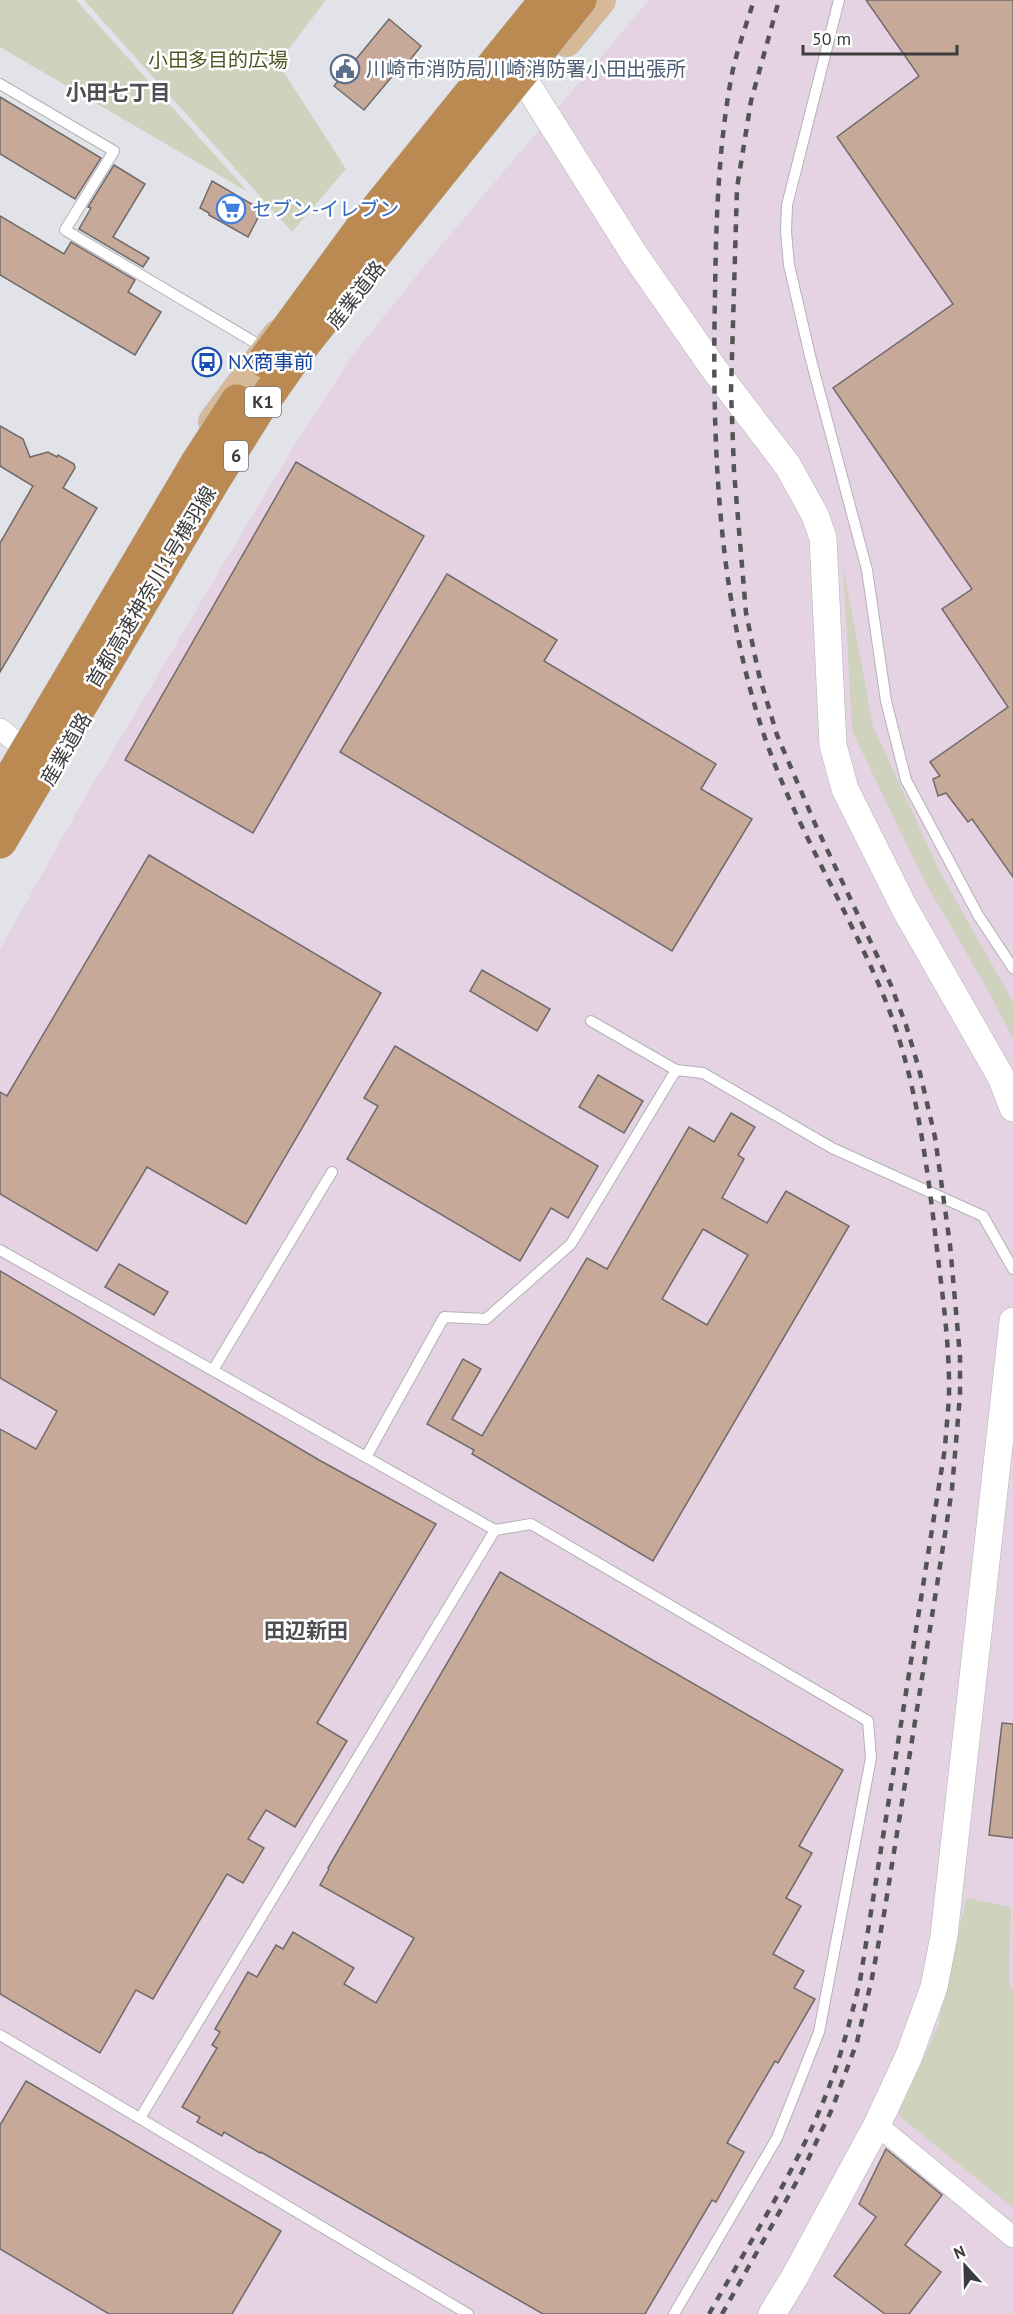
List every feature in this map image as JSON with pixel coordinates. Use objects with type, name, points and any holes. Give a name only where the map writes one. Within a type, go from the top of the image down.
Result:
[{"type":"highway","name":"首都高速神奈川1号横羽線","points":[[0,796],[197,462],[242,392],[360,230],[546,0]]},
{"type":"highway","name":"首都高速神奈川1号横羽線","points":[[0,842],[257,411],[304,344],[373,256],[580,0]]},
{"type":"main road","name":"産業道路","points":[[0,778],[10,737],[102,614],[213,424],[499,39],[532,0]]},
{"type":"main road","name":"産業道路","points":[[0,862],[252,429],[397,244],[599,0]]},
{"type":"street","points":[[499,39],[634,254],[695,343],[788,466],[815,515],[824,538],[832,746],[845,789],[905,909],[1001,1077],[1013,1108]]},
{"type":"street","points":[[10,737],[52,772]]},
{"type":"street","points":[[772,2314],[877,2125],[922,2024],[934,1988],[944,1936],[1013,1321]]},
{"type":"street","points":[[877,2125],[1013,2237]]},
{"type":"lane","points":[[839,0],[787,205],[786,232],[789,265],[811,360],[867,570],[886,701],[906,780],[978,915],[1013,968]]},
{"type":"lane","points":[[0,84],[114,151],[64,230],[268,350]]},
{"type":"lane","points":[[591,1021],[676,1070],[704,1073],[832,1148],[983,1216],[1013,1269]]},
{"type":"lane","points":[[366,1457],[444,1317],[486,1319],[571,1244],[676,1070]]},
{"type":"lane","points":[[213,1370],[332,1172]]},
{"type":"lane","points":[[0,1250],[495,1530],[531,1524],[868,1721],[871,1758],[819,2032],[777,2138],[674,2314]]},
{"type":"lane","points":[[140,2118],[495,1530]]},
{"type":"lane","points":[[0,2035],[468,2314]]},
{"type":"shaded area","points":[[649,0],[1013,0],[1013,2314],[0,2314],[0,949],[80,806],[293,447],[352,356],[438,249]]},
{"type":"green space","points":[[0,0],[76,0],[248,192],[0,47]]},
{"type":"green space","name":"小田多目的広場","points":[[84,0],[326,0],[278,63],[346,169],[292,232]]},
{"type":"green space","points":[[843,565],[873,726],[939,870],[1013,1002],[1013,1038],[924,880],[852,731]]},
{"type":"green space","points":[[966,1898],[1011,1907],[1009,1982],[1013,1992],[1013,2208],[898,2115],[938,2026]]},
{"type":"building","points":[[866,0],[1013,0],[1013,877],[972,819],[968,822],[946,793],[938,796],[933,779],[940,776],[930,762],[1008,707],[942,609],[972,589],[833,388],[953,304],[837,137],[919,76]]},
{"type":"building","points":[[389,19],[421,46],[403,69],[400,67],[364,110],[334,86]]},
{"type":"building","points":[[0,97],[101,158],[75,199],[0,154]]},
{"type":"building","points":[[114,165],[145,184],[113,237],[149,258],[143,267],[79,229],[91,208],[88,207]]},
{"type":"building","name":"セブン-イレブン","points":[[212,181],[262,210],[248,237],[200,208]]},
{"type":"building","points":[[0,216],[64,254],[71,242],[135,280],[128,292],[161,312],[135,355],[0,275]]},
{"type":"building","points":[[0,426],[23,439],[30,457],[48,452],[74,464],[75,468],[63,488],[97,508],[0,672],[0,543],[33,486],[0,466]]},
{"type":"building","points":[[296,462],[424,536],[253,833],[125,760]]},
{"type":"building","points":[[447,574],[557,640],[544,661],[716,764],[701,789],[752,819],[672,951],[340,752]]},
{"type":"building","points":[[149,855],[381,993],[246,1224],[147,1167],[97,1251],[0,1194],[0,1092],[7,1096]]},
{"type":"building","points":[[482,970],[550,1009],[537,1031],[470,991]]},
{"type":"building","points":[[395,1046],[598,1166],[568,1218],[551,1208],[520,1261],[347,1159],[378,1106],[364,1098]]},
{"type":"building","points":[[598,1075],[643,1101],[624,1133],[579,1107]]},
{"type":"building","points":[[731,1113],[755,1127],[738,1155],[744,1159],[722,1198],[767,1223],[786,1191],[849,1226],[653,1561],[472,1454],[474,1450],[427,1424],[463,1359],[481,1369],[452,1419],[482,1436],[587,1258],[607,1269],[689,1127],[714,1142]],"holes":[[[703,1229],[748,1255],[707,1325],[662,1299]]]},
{"type":"building","points":[[119,1264],[168,1292],[154,1315],[105,1287]]},
{"type":"building","points":[[0,1271],[319,1460],[436,1524],[317,1723],[347,1741],[295,1827],[266,1810],[248,1839],[264,1848],[243,1883],[227,1874],[153,1999],[136,1990],[100,2053],[0,1994],[0,1429],[36,1449],[57,1411],[0,1378]]},
{"type":"building","points":[[500,1572],[843,1770],[799,1846],[812,1853],[786,1898],[801,1906],[773,1954],[804,1971],[794,1988],[815,1999],[778,2063],[775,2061],[727,2143],[744,2152],[716,2202],[712,2200],[645,2314],[543,2314],[261,2152],[224,2132],[222,2136],[197,2122],[200,2117],[182,2107],[217,2048],[212,2045],[220,2032],[215,2029],[248,1972],[257,1977],[276,1945],[283,1949],[293,1932],[354,1968],[344,1984],[376,2003],[414,1938],[320,1885]]},
{"type":"building","points":[[1002,1723],[1013,1724],[1013,1838],[989,1835]]},
{"type":"building","points":[[26,2081],[281,2231],[232,2314],[109,2314],[0,2249],[0,2125]]},
{"type":"building","points":[[886,2149],[942,2195],[905,2245],[941,2272],[909,2314],[885,2314],[834,2276],[876,2217],[859,2204]]},
{"type":"railway","points":[[709,2314],[804,2145],[834,2074],[853,2008],[860,1981],[945,1448],[949,1396],[947,1334],[931,1201],[917,1110],[902,1050],[882,992],[802,827],[773,760],[746,674],[726,567],[720,513],[715,403],[717,214],[720,160],[731,79],[754,0]]},
{"type":"railway","points":[[722,2314],[802,2172],[832,2109],[857,2042],[884,1914],[937,1585],[952,1489],[960,1395],[960,1356],[950,1245],[935,1137],[919,1069],[890,983],[816,826],[777,735],[759,675],[746,613],[734,471],[731,391],[737,188],[751,101],[779,0]]},
{"type":"place","name":"川崎市消防局川崎消防署小田出張所","points":[[345,69]]},
{"type":"place","name":"セブン-イレブン","points":[[231,209]]},
{"type":"place","name":"NX商事前","points":[[207,362]]},
{"type":"district","name":"小田七丁目","points":[[118,93]]},
{"type":"district","name":"田辺新田","points":[[306,1631]]}]
